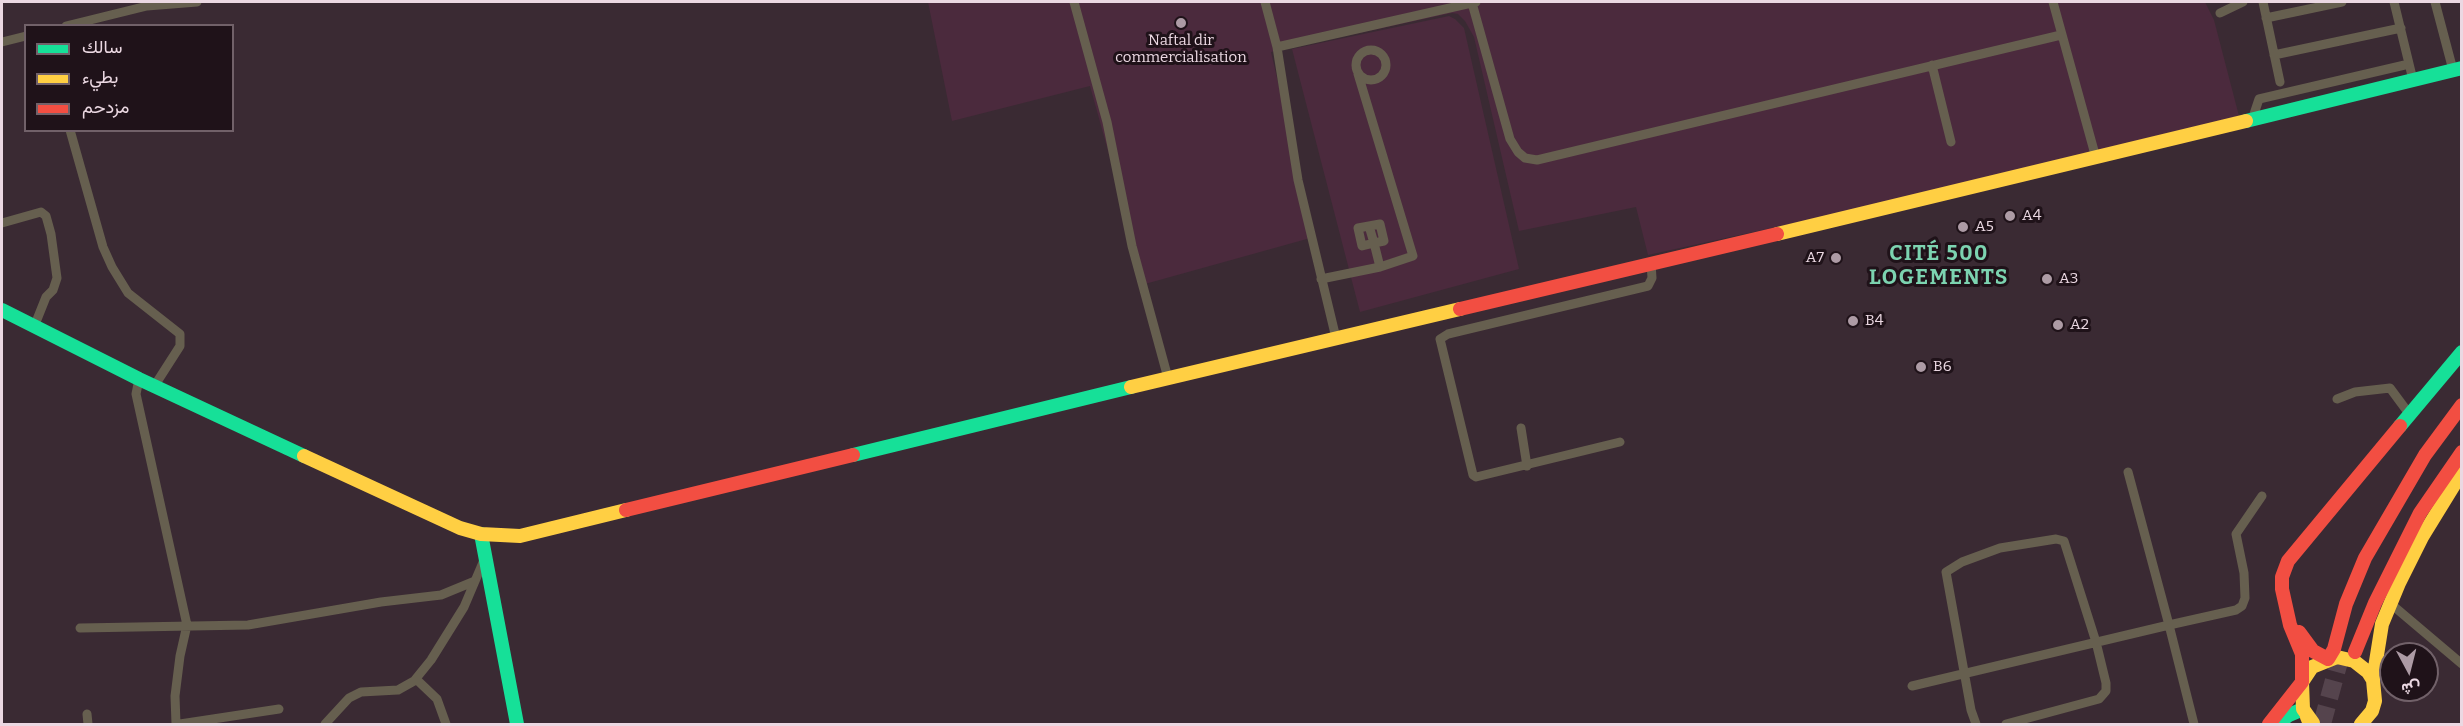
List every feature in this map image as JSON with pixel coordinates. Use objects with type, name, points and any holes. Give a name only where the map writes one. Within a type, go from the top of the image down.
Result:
[{"type":"main road","points":[[2,310],[139,379],[443,521],[481,534],[520,536],[1168,378],[2096,158],[2457,69]]},
{"type":"main road","points":[[2309,719],[2301,700],[2302,654],[2284,607],[2282,577],[2288,561],[2462,352]]},
{"type":"main road","points":[[2328,658],[2334,649],[2346,604],[2365,558],[2425,455],[2462,405]]},
{"type":"main road","points":[[2462,425],[2386,537],[2364,588],[2349,650],[2420,513],[2462,452]]},
{"type":"main road","points":[[2361,724],[2372,711],[2376,701],[2373,680],[2382,624],[2422,537],[2462,472]]},
{"type":"main road","points":[[481,534],[484,560],[505,655],[517,724]]},
{"type":"main road","points":[[2284,607],[2308,646],[2328,658]]},
{"type":"main road","points":[[2269,724],[2312,667],[2328,658],[2337,657],[2354,661],[2368,672],[2373,680]]},
{"type":"main road","points":[[2277,724],[2289,715],[2309,719]]},
{"type":"street","points":[[74,24],[147,6],[197,2]]},
{"type":"street","points":[[1074,2],[1107,122],[1132,246],[1168,378]]},
{"type":"street","points":[[1265,2],[1276,46],[1299,180],[1336,338]]},
{"type":"street","points":[[1276,46],[1475,2],[1510,139],[1525,158],[1537,160],[2061,35]]},
{"type":"street","points":[[2052,2],[2096,158]]},
{"type":"street","points":[[2220,13],[2243,2]]},
{"type":"street","points":[[2262,2],[2280,82]]},
{"type":"street","points":[[2266,18],[2342,2]]},
{"type":"street","points":[[2394,2],[2413,80]]},
{"type":"street","points":[[2435,2],[2457,69]]},
{"type":"street","points":[[2274,55],[2401,28]]},
{"type":"street","points":[[2,42],[24,36]]},
{"type":"street","points":[[2252,120],[2259,99],[2409,64]]},
{"type":"street","points":[[1932,65],[1951,142]]},
{"type":"street","points":[[1321,279],[1380,267],[1413,256],[1358,74]]},
{"type":"street","points":[[2312,86],[2317,104]]},
{"type":"street","points":[[2285,92],[2290,110]]},
{"type":"street","points":[[71,132],[103,247],[112,267],[128,293],[180,334],[180,346],[155,385]]},
{"type":"street","points":[[2,223],[41,212],[46,216],[57,278],[53,290],[46,297],[34,327]]},
{"type":"street","points":[[1380,224],[1384,241],[1374,243],[1362,246],[1358,228],[1380,224]]},
{"type":"street","points":[[1374,243],[1380,267]]},
{"type":"street","points":[[1620,442],[1479,478],[1473,475],[1440,339],[1448,334],[1648,286],[1652,278],[1651,263]]},
{"type":"street","points":[[139,379],[136,394],[188,625],[180,656],[175,696],[178,724],[279,708]]},
{"type":"street","points":[[2337,399],[2355,393],[2390,388],[2410,415]]},
{"type":"street","points":[[1521,428],[1527,466]]},
{"type":"street","points":[[2128,472],[2194,724]]},
{"type":"street","points":[[1912,686],[2236,610],[2242,606],[2245,598],[2244,573],[2236,534],[2262,496]]},
{"type":"street","points":[[1976,724],[1964,673],[1946,572],[1962,562],[2000,548],[2056,539],[2064,541],[2096,642],[2106,683],[2102,697],[2006,724]]},
{"type":"street","points":[[325,724],[349,698],[361,692],[398,690],[407,687],[416,679],[464,608],[484,560]]},
{"type":"street","points":[[80,628],[248,625],[370,603],[441,595],[475,581]]},
{"type":"street","points":[[2391,604],[2462,664]]},
{"type":"street","points":[[416,679],[437,699],[446,724]]},
{"type":"street","points":[[87,714],[88,724]]},
{"type":"shaded area","points":[[928,2],[2205,2],[2214,20],[2239,116],[1822,217],[1648,255],[1636,207],[1519,231],[1474,37],[1465,21],[1458,14],[1452,13],[1271,52],[1314,237],[1145,284],[1090,86],[952,121]]},
{"type":"shaded area","points":[[1449,16],[1464,28],[1519,269],[1360,312],[1292,49]]},
{"type":"tunnel","points":[[2322,724],[2343,647]]},
{"type":"traffic: fast","points":[[2246,121],[2462,68]]},
{"type":"traffic: fast","points":[[2,310],[139,379],[304,456]]},
{"type":"traffic: fast","points":[[2400,426],[2462,352]]},
{"type":"traffic: fast","points":[[853,455],[1131,387]]},
{"type":"traffic: fast","points":[[481,534],[517,724]]},
{"type":"traffic: fast","points":[[2277,724],[2303,709]]},
{"type":"traffic: slow","points":[[1777,234],[2246,121]]},
{"type":"traffic: slow","points":[[1131,387],[1460,309]]},
{"type":"traffic: slow","points":[[304,456],[460,528],[481,534],[520,536],[626,510]]},
{"type":"traffic: slow","points":[[2373,680],[2382,624],[2399,583],[2422,537],[2462,472]]},
{"type":"traffic: slow","points":[[2313,723],[2303,709],[2302,682],[2312,667],[2337,657],[2354,661],[2368,672],[2373,680],[2375,701],[2372,711],[2361,724]]},
{"type":"traffic: slow","points":[[2307,717],[2310,724]]},
{"type":"traffic: jam","points":[[1460,309],[1777,234]]},
{"type":"traffic: jam","points":[[2328,659],[2334,649],[2346,604],[2365,558],[2425,455],[2462,405]]},
{"type":"traffic: jam","points":[[2269,724],[2302,682],[2302,654],[2290,625],[2282,589],[2282,577],[2288,561],[2400,426]]},
{"type":"traffic: jam","points":[[2355,652],[2375,603],[2420,513],[2462,452]]},
{"type":"traffic: jam","points":[[626,510],[853,455]]},
{"type":"traffic: jam","points":[[2299,632],[2313,651],[2328,659]]},
{"type":"place","name":"Naftal dir commercialisation","points":[[1181,23]]},
{"type":"place","name":"A4","points":[[2010,216]]},
{"type":"place","name":"A5","points":[[1963,227]]},
{"type":"place","name":"A7","points":[[1836,258]]},
{"type":"place","name":"A3","points":[[2047,279]]},
{"type":"place","name":"B4","points":[[1853,321]]},
{"type":"place","name":"A2","points":[[2058,325]]},
{"type":"place","name":"B6","points":[[1921,367]]},
{"type":"district","name":"CITÉ 500 LOGEMENTS","points":[[1939,266]]}]
